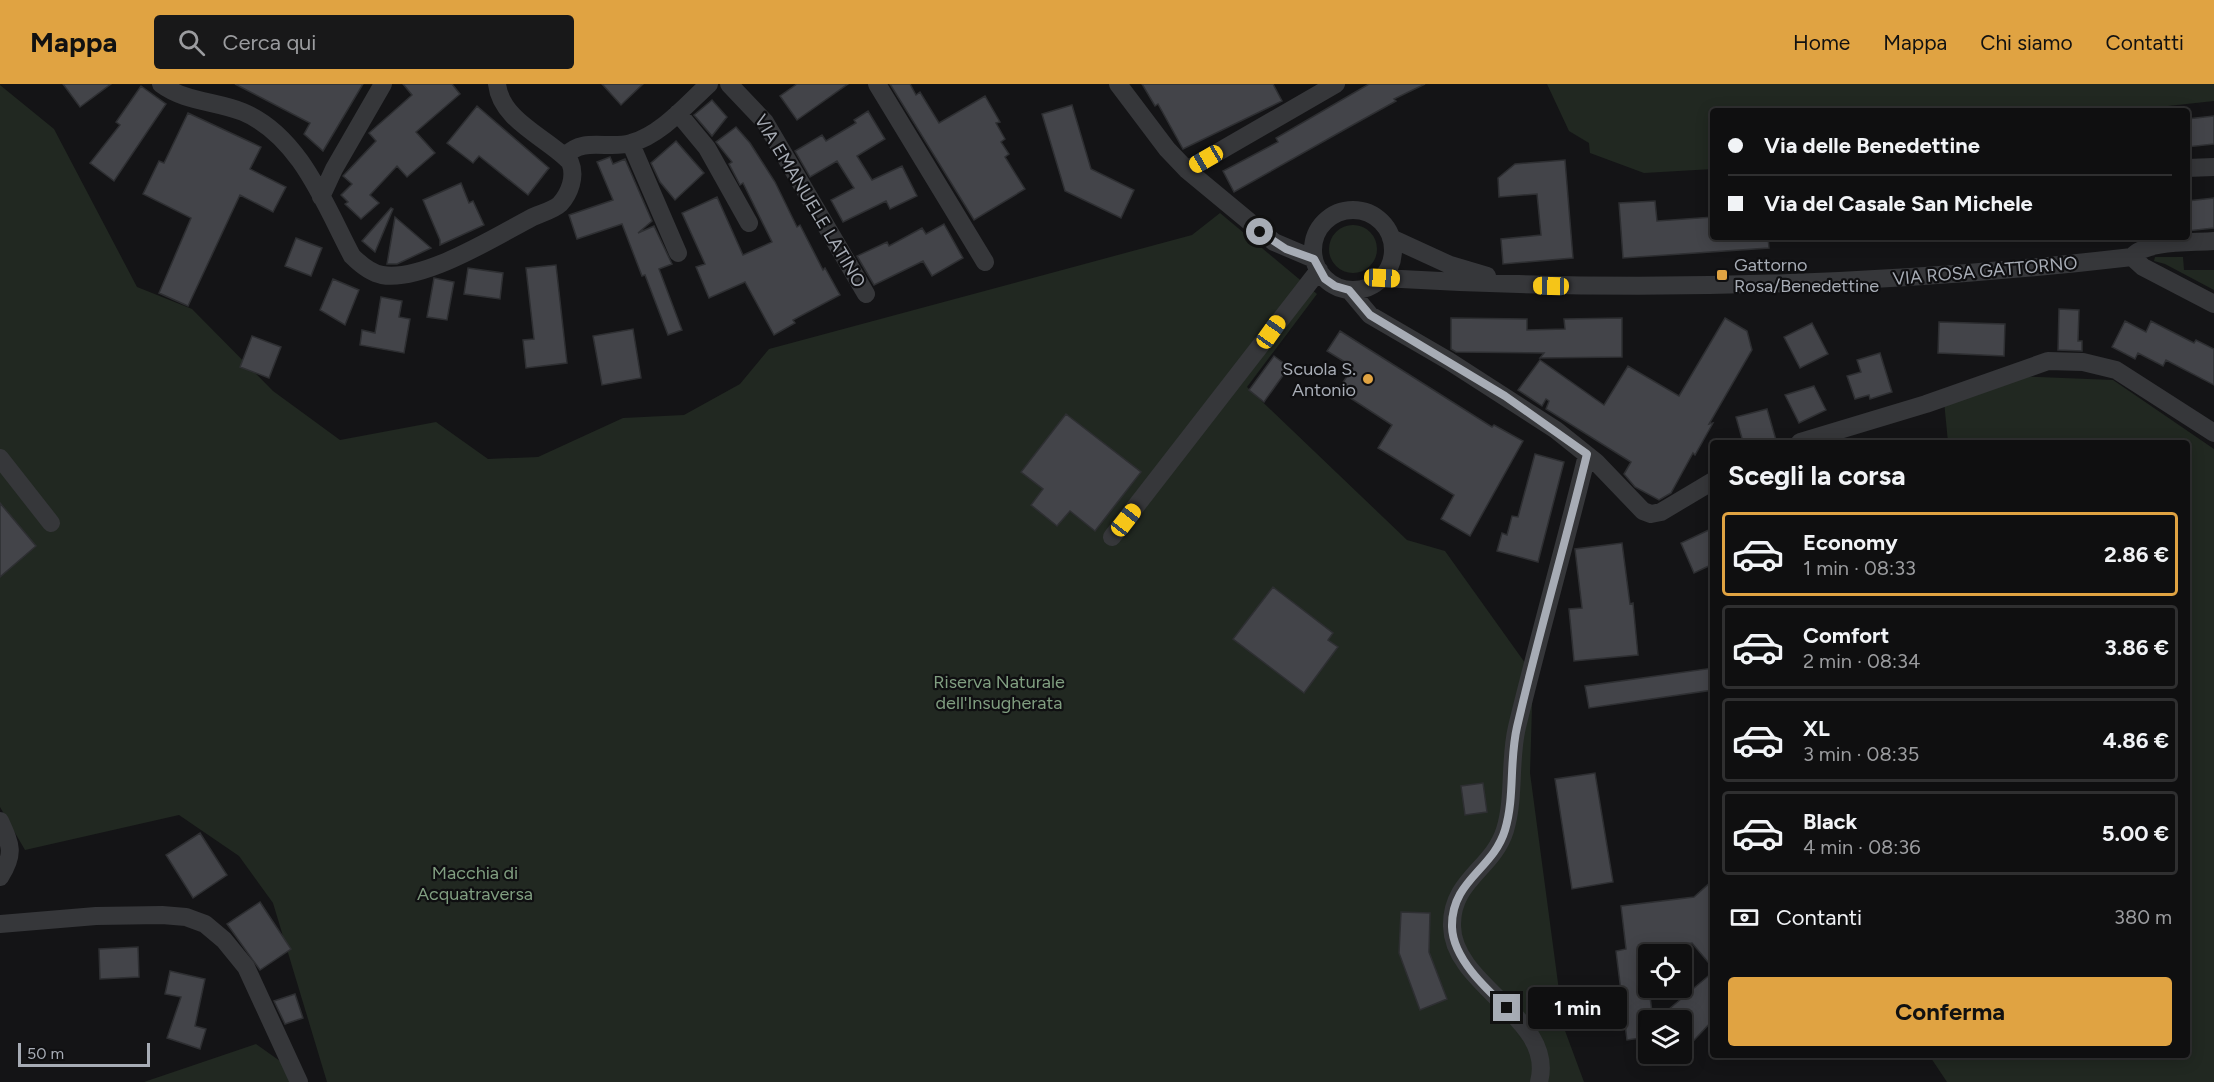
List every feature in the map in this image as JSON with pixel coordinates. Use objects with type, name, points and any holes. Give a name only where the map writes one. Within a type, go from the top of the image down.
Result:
[{"type":"street","points":[[161,84],[179,94],[237,110],[269,126],[290,148],[321,197],[352,256],[364,267],[381,275],[400,276],[446,262],[558,206],[572,179],[573,169],[565,156],[518,119],[501,96],[498,84]]},
{"type":"street","points":[[321,197],[333,169],[383,84]]},
{"type":"street","points":[[565,156],[579,145],[631,144],[678,113],[709,84]]},
{"type":"street","name":"VIA EMANUELE LATINO","points":[[729,84],[765,122],[866,294]]},
{"type":"street","points":[[877,84],[985,262]]},
{"type":"street","points":[[1118,84],[1167,150],[1187,170],[1274,242],[1317,264]]},
{"type":"street","points":[[1187,170],[1336,84]]},
{"type":"street","points":[[678,113],[707,148],[749,223]]},
{"type":"street","points":[[631,144],[678,253]]},
{"type":"street","points":[[2190,168],[2214,166]]},
{"type":"street","points":[[1362,211],[1376,217],[1391,238],[1392,257],[1382,278],[1363,289],[1349,290],[1329,282],[1317,264],[1314,245],[1318,231],[1329,218],[1342,212],[1362,211]]},
{"type":"street","name":"VIA ROSA GATTORNO","points":[[1391,238],[1450,265],[1514,285]]},
{"type":"street","points":[[2130,240],[2132,257],[2143,267],[2214,304]]},
{"type":"street","name":"VIA ROSA GATTORNO","points":[[1382,278],[1514,285],[1637,287],[1856,280],[2025,270],[2132,257],[2137,251],[2150,246],[2214,241]]},
{"type":"street","points":[[1112,537],[1317,264]]},
{"type":"street","points":[[1349,290],[1370,315],[1496,390],[1587,454],[1633,503],[1648,513],[1661,512],[1710,484]]},
{"type":"street","points":[[1807,440],[1926,404],[2048,361],[2083,362],[2116,370],[2214,433]]},
{"type":"street","points":[[1539,1082],[1540,1063],[1528,1031],[1467,964],[1454,940],[1452,919],[1460,891],[1493,854],[1505,831],[1516,729],[1587,454]]},
{"type":"street","points":[[0,458],[51,523]]},
{"type":"street","points":[[0,821],[10,844],[11,855],[0,877]]},
{"type":"street","points":[[0,924],[96,916],[162,915],[186,917],[205,924],[224,940],[246,967],[299,1082]]},
{"type":"green space","points":[[1547,84],[2214,84],[2214,101],[2150,108],[1710,108],[1710,169],[1644,173],[1590,153],[1589,143],[1569,131]]},
{"type":"green space","name":"Riserva Naturale dell'Insugherata","points":[[0,85],[54,129],[137,287],[192,309],[273,391],[340,440],[436,422],[488,459],[538,457],[623,418],[684,415],[740,384],[769,349],[1192,235],[1220,213],[1317,294],[1247,387],[1407,540],[1445,551],[1533,674],[1530,773],[1564,1028],[1584,1082],[327,1082],[273,903],[239,856],[179,815],[25,850],[0,807]]},
{"type":"green space","points":[[1348,225],[1358,225],[1370,232],[1377,244],[1377,254],[1370,266],[1358,273],[1348,273],[1333,262],[1329,254],[1329,244],[1340,229]]},
{"type":"green space","points":[[2155,257],[2183,257],[2184,270],[2214,270],[2214,290],[2165,264],[2154,261]]},
{"type":"green space","points":[[2017,376],[2113,380],[2214,449],[2214,1082],[1947,1082],[1931,1058],[2190,1058],[2190,440],[1948,440],[1944,401]]},
{"type":"green space","points":[[256,1044],[287,1066],[294,1082],[144,1082]]},
{"type":"building","points":[[63,84],[111,84],[80,107]]},
{"type":"building","points":[[235,84],[363,84],[323,151],[304,134],[310,123]]},
{"type":"building","points":[[403,84],[452,84],[460,94],[416,132],[435,153],[407,177],[397,166],[370,195],[379,203],[361,219],[345,204],[348,202],[341,195],[352,184],[343,176],[376,141],[369,133],[412,95]]},
{"type":"building","points":[[602,84],[643,84],[621,105]]},
{"type":"building","points":[[797,84],[848,84],[797,120],[780,96]]},
{"type":"building","points":[[890,84],[910,84],[916,95],[920,92],[939,123],[985,96],[1000,122],[996,123],[1005,139],[1001,142],[1009,154],[1005,157],[1025,189],[974,220]]},
{"type":"building","points":[[1142,84],[1273,84],[1282,101],[1183,149],[1158,104],[1155,106]]},
{"type":"building","points":[[1369,84],[1425,84],[1394,99],[1396,101],[1234,192],[1223,171],[1278,142],[1276,138]]},
{"type":"building","points":[[141,86],[166,104],[114,181],[90,163],[120,125],[116,122]]},
{"type":"building","points":[[712,100],[727,117],[712,136],[694,115]]},
{"type":"building","points":[[1072,105],[1091,169],[1134,190],[1121,218],[1065,191],[1042,114]]},
{"type":"building","points":[[477,106],[549,168],[528,195],[479,156],[473,163],[447,143]]},
{"type":"building","points":[[868,111],[885,139],[857,156],[872,180],[902,166],[917,196],[890,209],[886,201],[843,222],[831,200],[854,188],[837,161],[810,177],[795,151],[822,135],[826,141],[856,123],[854,120]]},
{"type":"building","points":[[188,113],[261,147],[250,169],[286,187],[273,212],[240,195],[188,306],[159,293],[191,218],[143,194],[159,161],[164,163]]},
{"type":"building","points":[[2214,116],[2214,144],[2190,147],[2190,119]]},
{"type":"building","points":[[736,127],[750,143],[775,182],[797,227],[800,225],[823,270],[825,268],[840,295],[793,320],[795,323],[774,335],[745,282],[709,298],[696,267],[705,264],[682,213],[717,197],[743,255],[772,242],[743,183],[740,185],[729,164],[732,162],[716,142]]},
{"type":"building","points":[[676,141],[704,173],[675,200],[660,182],[651,163]]},
{"type":"building","points":[[610,157],[613,164],[625,159],[652,221],[638,233],[654,226],[672,264],[659,269],[682,330],[668,335],[622,224],[577,239],[569,215],[613,200],[597,162]]},
{"type":"building","points":[[1565,160],[1573,258],[1503,264],[1501,239],[1541,235],[1537,194],[1499,197],[1498,178],[1515,164]]},
{"type":"building","points":[[461,183],[469,203],[473,201],[484,225],[440,245],[423,200]]},
{"type":"building","points":[[2214,198],[2214,228],[2190,231],[2190,201]]},
{"type":"building","points":[[1655,201],[1657,221],[1710,217],[1710,240],[1768,240],[1769,248],[1623,258],[1619,203]]},
{"type":"building","points":[[391,208],[393,209],[375,252],[362,241]]},
{"type":"building","points":[[395,217],[431,248],[397,264],[387,264]]},
{"type":"building","points":[[944,224],[963,258],[932,276],[923,261],[874,285],[857,256],[887,242],[889,246],[922,228],[926,234]]},
{"type":"building","points":[[296,238],[322,248],[311,276],[285,266]]},
{"type":"building","points":[[556,265],[567,363],[526,368],[523,340],[534,339],[526,268]]},
{"type":"building","points":[[468,268],[503,273],[500,299],[464,294]]},
{"type":"building","points":[[434,278],[454,282],[447,320],[427,317]]},
{"type":"building","points":[[333,279],[359,290],[345,325],[320,310]]},
{"type":"building","points":[[381,297],[402,301],[399,317],[410,319],[404,353],[360,345],[362,330],[375,333]]},
{"type":"building","points":[[2059,309],[2079,310],[2078,341],[2082,341],[2082,351],[2058,350]]},
{"type":"building","points":[[1451,318],[1527,319],[1527,330],[1565,329],[1564,319],[1622,318],[1622,357],[1540,358],[1544,353],[1456,352],[1451,349]]},
{"type":"building","points":[[1725,318],[1747,331],[1752,350],[1709,424],[1713,423],[1695,455],[1693,453],[1671,493],[1659,500],[1635,487],[1624,474],[1631,462],[1546,409],[1549,401],[1546,399],[1542,406],[1518,390],[1540,360],[1604,405],[1628,366],[1679,396]]},
{"type":"building","points":[[2125,321],[2146,332],[2151,321],[2194,343],[2196,340],[2214,349],[2214,385],[2166,360],[2163,366],[2138,353],[2135,359],[2112,347]]},
{"type":"building","points":[[1939,322],[2005,324],[2004,356],[1938,353]]},
{"type":"building","points":[[1812,323],[1828,354],[1800,368],[1784,337]]},
{"type":"building","points":[[633,329],[641,378],[602,385],[593,336]]},
{"type":"building","points":[[1340,331],[1492,427],[1494,425],[1523,441],[1470,536],[1441,519],[1454,495],[1378,448],[1392,425],[1338,390],[1353,367],[1327,351]]},
{"type":"building","points":[[252,336],[281,347],[269,378],[240,367]]},
{"type":"building","points":[[1880,353],[1892,392],[1870,399],[1869,395],[1855,399],[1847,376],[1861,372],[1857,360]]},
{"type":"building","points":[[1274,356],[1289,367],[1264,402],[1249,390]]},
{"type":"building","points":[[1814,386],[1826,410],[1799,423],[1785,395]]},
{"type":"building","points":[[1767,409],[1776,440],[1742,440],[1736,417]]},
{"type":"building","points":[[1066,414],[1141,472],[1095,531],[1070,511],[1057,526],[1031,505],[1043,489],[1021,472]]},
{"type":"building","points":[[1535,454],[1564,462],[1538,562],[1497,551],[1502,533],[1507,535],[1512,516],[1518,517]]},
{"type":"building","points":[[0,503],[36,546],[0,577]]},
{"type":"building","points":[[1710,529],[1710,565],[1694,573],[1681,543]]},
{"type":"building","points":[[1622,543],[1630,604],[1633,603],[1638,655],[1574,661],[1569,609],[1582,608],[1575,549]]},
{"type":"building","points":[[1273,587],[1333,633],[1328,640],[1338,647],[1304,693],[1233,639]]},
{"type":"building","points":[[1710,668],[1710,690],[1589,708],[1585,686]]},
{"type":"building","points":[[1595,773],[1613,882],[1572,889],[1555,779]]},
{"type":"building","points":[[1483,783],[1487,812],[1465,815],[1461,786]]},
{"type":"building","points":[[200,833],[227,875],[193,898],[166,855]]},
{"type":"building","points":[[1710,883],[1710,964],[1692,943],[1638,944],[1638,998],[1650,998],[1652,1010],[1638,1010],[1638,1038],[1627,1040],[1616,951],[1626,949],[1621,906],[1694,897]]},
{"type":"building","points":[[260,902],[291,949],[260,970],[227,924]]},
{"type":"building","points":[[1401,912],[1430,913],[1429,952],[1447,999],[1420,1010],[1399,953]]},
{"type":"building","points":[[138,947],[139,977],[100,979],[99,949]]},
{"type":"building","points":[[170,971],[205,979],[195,1026],[206,1029],[200,1049],[167,1038],[181,997],[165,994]]},
{"type":"building","points":[[1710,975],[1710,1023],[1692,1042],[1692,1010],[1668,1010],[1682,998],[1692,998],[1692,990]]},
{"type":"building","points":[[295,994],[303,1018],[285,1024],[274,1001]]},
{"type":"place","name":"Gattorno Rosa/Benedettine","points":[[1722,275]]},
{"type":"place","name":"Scuola S. Antonio","points":[[1368,379]]},
{"type":"route","points":[[1260,232],[1286,249],[1314,259],[1325,279],[1335,286],[1349,290],[1370,315],[1505,396],[1587,454],[1516,729],[1505,831],[1493,854],[1460,891],[1453,912],[1452,932],[1458,950],[1467,964],[1507,1008]]},
{"type":"park label","name":"Macchia di Acquatraversa","points":[[475,883]]}]
